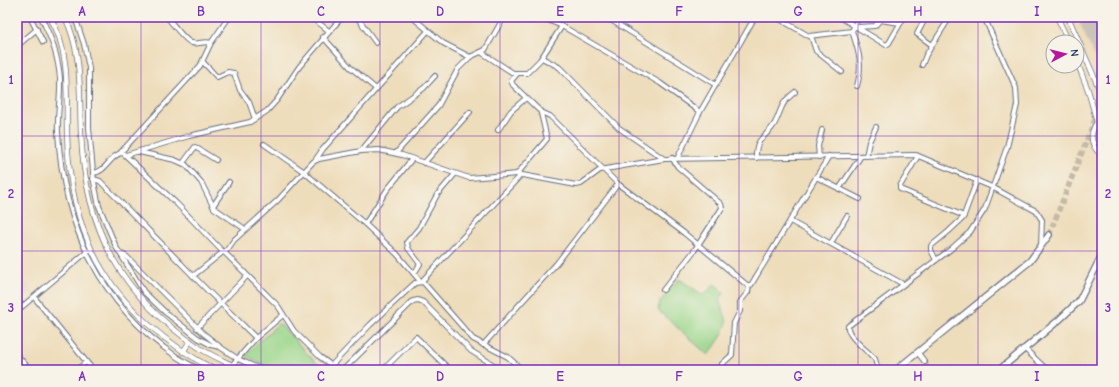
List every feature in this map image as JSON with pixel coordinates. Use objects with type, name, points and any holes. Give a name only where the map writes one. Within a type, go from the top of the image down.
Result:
[{"type":"main road","points":[[896,370],[1017,273],[1040,249],[1049,235]]},
{"type":"main road","points":[[998,370],[1059,320],[1079,301],[1102,255]]},
{"type":"street","points":[[30,17],[43,42]]},
{"type":"street","points":[[42,17],[54,44],[60,78],[58,132],[66,197],[86,252],[96,272],[137,324],[177,357],[200,370]]},
{"type":"street","points":[[50,17],[56,28],[67,78],[69,171],[80,218],[91,247],[105,276],[119,295],[147,324],[166,341],[215,370]]},
{"type":"street","points":[[65,17],[71,30],[78,56],[83,162],[87,191],[94,216],[112,258],[132,286],[162,319],[192,342],[242,370]]},
{"type":"street","points":[[75,17],[84,44],[89,68],[93,179],[99,206],[120,254],[144,292],[166,313],[198,338],[211,345],[220,347]]},
{"type":"street","points":[[167,17],[189,42],[194,44],[207,41],[211,43]]},
{"type":"street","points":[[93,173],[101,171],[121,152],[203,62],[211,43],[229,17]]},
{"type":"street","points":[[311,17],[329,31]]},
{"type":"street","points":[[126,155],[189,136],[246,123],[255,119],[267,111],[277,100],[299,67],[342,17]]},
{"type":"street","points":[[357,17],[376,43]]},
{"type":"street","points":[[412,17],[427,32],[442,43],[470,57]]},
{"type":"street","points":[[396,153],[438,106],[456,72],[470,57],[487,48],[504,17]]},
{"type":"street","points":[[541,17],[562,26],[660,83],[700,112]]},
{"type":"street","points":[[606,17],[716,85]]},
{"type":"street","points":[[678,157],[700,112],[755,17]]},
{"type":"street","points":[[776,17],[811,36],[852,31],[856,27],[859,17]]},
{"type":"street","points":[[840,17],[886,45],[889,43],[904,17]]},
{"type":"street","points":[[926,17],[917,34],[932,45]]},
{"type":"street","points":[[922,65],[932,45],[950,17]]},
{"type":"street","points":[[878,370],[875,359],[864,351],[857,340],[849,332],[848,326],[936,260],[970,232],[983,212],[1007,147],[1016,113],[1017,94],[984,17]]},
{"type":"street","points":[[1057,17],[1065,34]]},
{"type":"street","points":[[1068,17],[1102,95]]},
{"type":"street","points":[[856,27],[873,27],[881,18],[900,23]]},
{"type":"street","points":[[482,52],[517,74],[527,73],[535,67],[542,58],[562,26]]},
{"type":"street","points":[[17,46],[37,29]]},
{"type":"street","points":[[852,31],[859,51],[861,69],[857,86]]},
{"type":"street","points":[[193,276],[223,252],[229,249],[234,240],[244,229],[274,205],[304,171],[316,160],[323,149],[375,88],[400,63],[413,46],[427,32]]},
{"type":"street","points":[[811,36],[817,52],[842,72]]},
{"type":"street","points":[[324,38],[350,67],[375,88]]},
{"type":"street","points":[[542,58],[559,67],[622,131],[664,159]]},
{"type":"street","points":[[203,62],[217,76],[228,72],[234,73],[240,90],[250,102],[255,119]]},
{"type":"street","points":[[517,74],[511,83],[541,112],[550,116],[618,184],[684,233],[749,285]]},
{"type":"street","points":[[1082,74],[1097,122]]},
{"type":"street","points":[[361,151],[397,107],[424,88],[434,76]]},
{"type":"street","points":[[756,158],[756,148],[760,138],[774,124],[783,102],[795,92]]},
{"type":"street","points":[[498,130],[511,111],[526,98]]},
{"type":"street","points":[[424,163],[470,112]]},
{"type":"street","points":[[327,370],[370,325],[415,283],[420,282],[519,175],[547,139],[541,112]]},
{"type":"street","points":[[1102,118],[1097,122],[1091,135],[1092,143],[1095,149],[1102,155]]},
{"type":"street","points":[[840,189],[863,156],[876,127]]},
{"type":"street","points":[[819,157],[818,146],[822,130]]},
{"type":"street","points":[[264,144],[304,171],[365,224],[397,254],[420,282],[473,339],[508,356],[522,370]]},
{"type":"street","points":[[183,163],[195,147],[216,160]]},
{"type":"street","points":[[316,160],[361,151],[376,150],[396,153],[455,174],[472,178],[519,175],[578,185],[604,169],[678,157],[756,158],[918,156],[992,187],[1040,215],[1040,249]]},
{"type":"street","points":[[137,151],[183,163],[191,169],[201,182],[213,206],[244,229]]},
{"type":"street","points":[[121,152],[126,155],[278,306],[294,331],[331,366]]},
{"type":"street","points":[[720,370],[722,364],[732,355],[734,322],[740,311],[740,302],[748,292],[749,285],[752,284],[829,156]]},
{"type":"street","points":[[918,156],[900,186],[900,189],[964,216]]},
{"type":"street","points":[[365,224],[387,190],[412,158]]},
{"type":"street","points":[[663,290],[698,245],[722,210],[722,206],[678,167],[672,158]]},
{"type":"street","points":[[414,274],[420,264],[408,248],[407,242],[419,228],[437,195],[455,174]]},
{"type":"street","points":[[816,177],[860,199]]},
{"type":"street","points":[[93,179],[100,181],[256,338]]},
{"type":"street","points":[[936,260],[931,250],[931,246],[964,216],[977,180]]},
{"type":"street","points":[[213,206],[230,182]]},
{"type":"street","points":[[483,345],[557,263],[618,184]]},
{"type":"street","points":[[831,243],[847,216]]},
{"type":"street","points":[[790,221],[903,284]]},
{"type":"street","points":[[17,311],[91,247]]},
{"type":"street","points":[[120,254],[126,256],[197,328],[220,347],[262,370]]},
{"type":"street","points":[[197,328],[247,276]]},
{"type":"street","points":[[115,298],[119,295]]},
{"type":"street","points":[[34,297],[93,370]]},
{"type":"street","points":[[343,370],[415,300],[423,302],[471,351],[502,370]]},
{"type":"street","points":[[232,365],[256,338],[283,315]]},
{"type":"street","points":[[183,352],[203,333]]},
{"type":"street","points":[[383,370],[416,337],[450,370]]},
{"type":"street","points":[[1024,348],[1047,370]]},
{"type":"street","points":[[918,353],[925,362]]},
{"type":"street","points":[[18,357],[30,370]]},
{"type":"street","points":[[77,370],[86,362]]},
{"type":"shaded area","points":[[1077,17],[1102,17],[1102,73],[1085,34]]},
{"type":"shaded area","points":[[17,273],[32,291],[17,304]]},
{"type":"green space","points":[[679,279],[703,295],[715,284],[724,293],[719,300],[726,318],[725,327],[714,348],[708,355],[658,310],[660,302]]},
{"type":"green space","points":[[279,323],[320,367],[317,370],[275,370],[245,355]]},
{"type":"tunnel","points":[[1049,235],[1102,102]]},
{"type":"tunnel","points":[[925,362],[931,370]]}]
